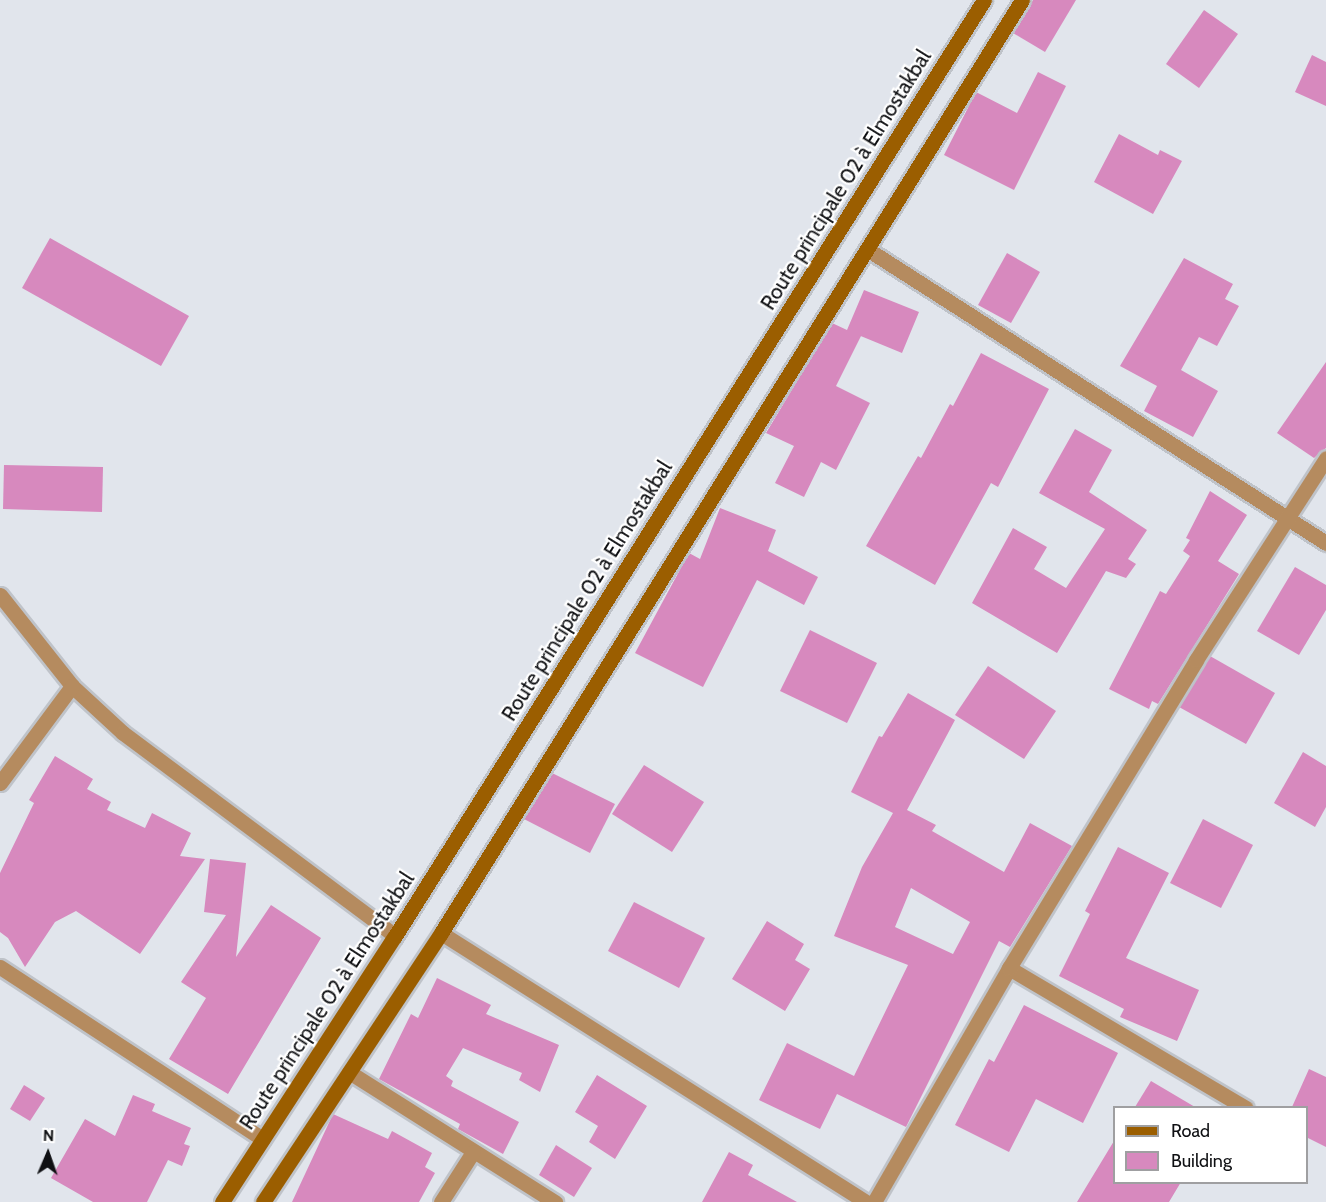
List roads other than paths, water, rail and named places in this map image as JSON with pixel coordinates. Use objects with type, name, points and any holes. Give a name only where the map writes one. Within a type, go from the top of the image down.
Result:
[{"type":"main road","name":"Route principale 02 à Elmostakbal","points":[[222,1202],[395,936],[984,0]]},
{"type":"main road","points":[[263,1202],[441,933],[1022,0]]},
{"type":"street","points":[[867,249],[1326,543]]},
{"type":"street","points":[[874,1202],[1009,968],[1326,458]]},
{"type":"street","points":[[0,595],[72,686],[166,768],[395,936]]},
{"type":"street","points":[[0,783],[72,686]]},
{"type":"street","points":[[441,933],[866,1202]]},
{"type":"street","points":[[0,967],[263,1140]]},
{"type":"street","points":[[1009,968],[1244,1106]]},
{"type":"street","points":[[349,1072],[472,1152],[555,1202]]},
{"type":"street","points":[[441,1202],[472,1152]]}]
